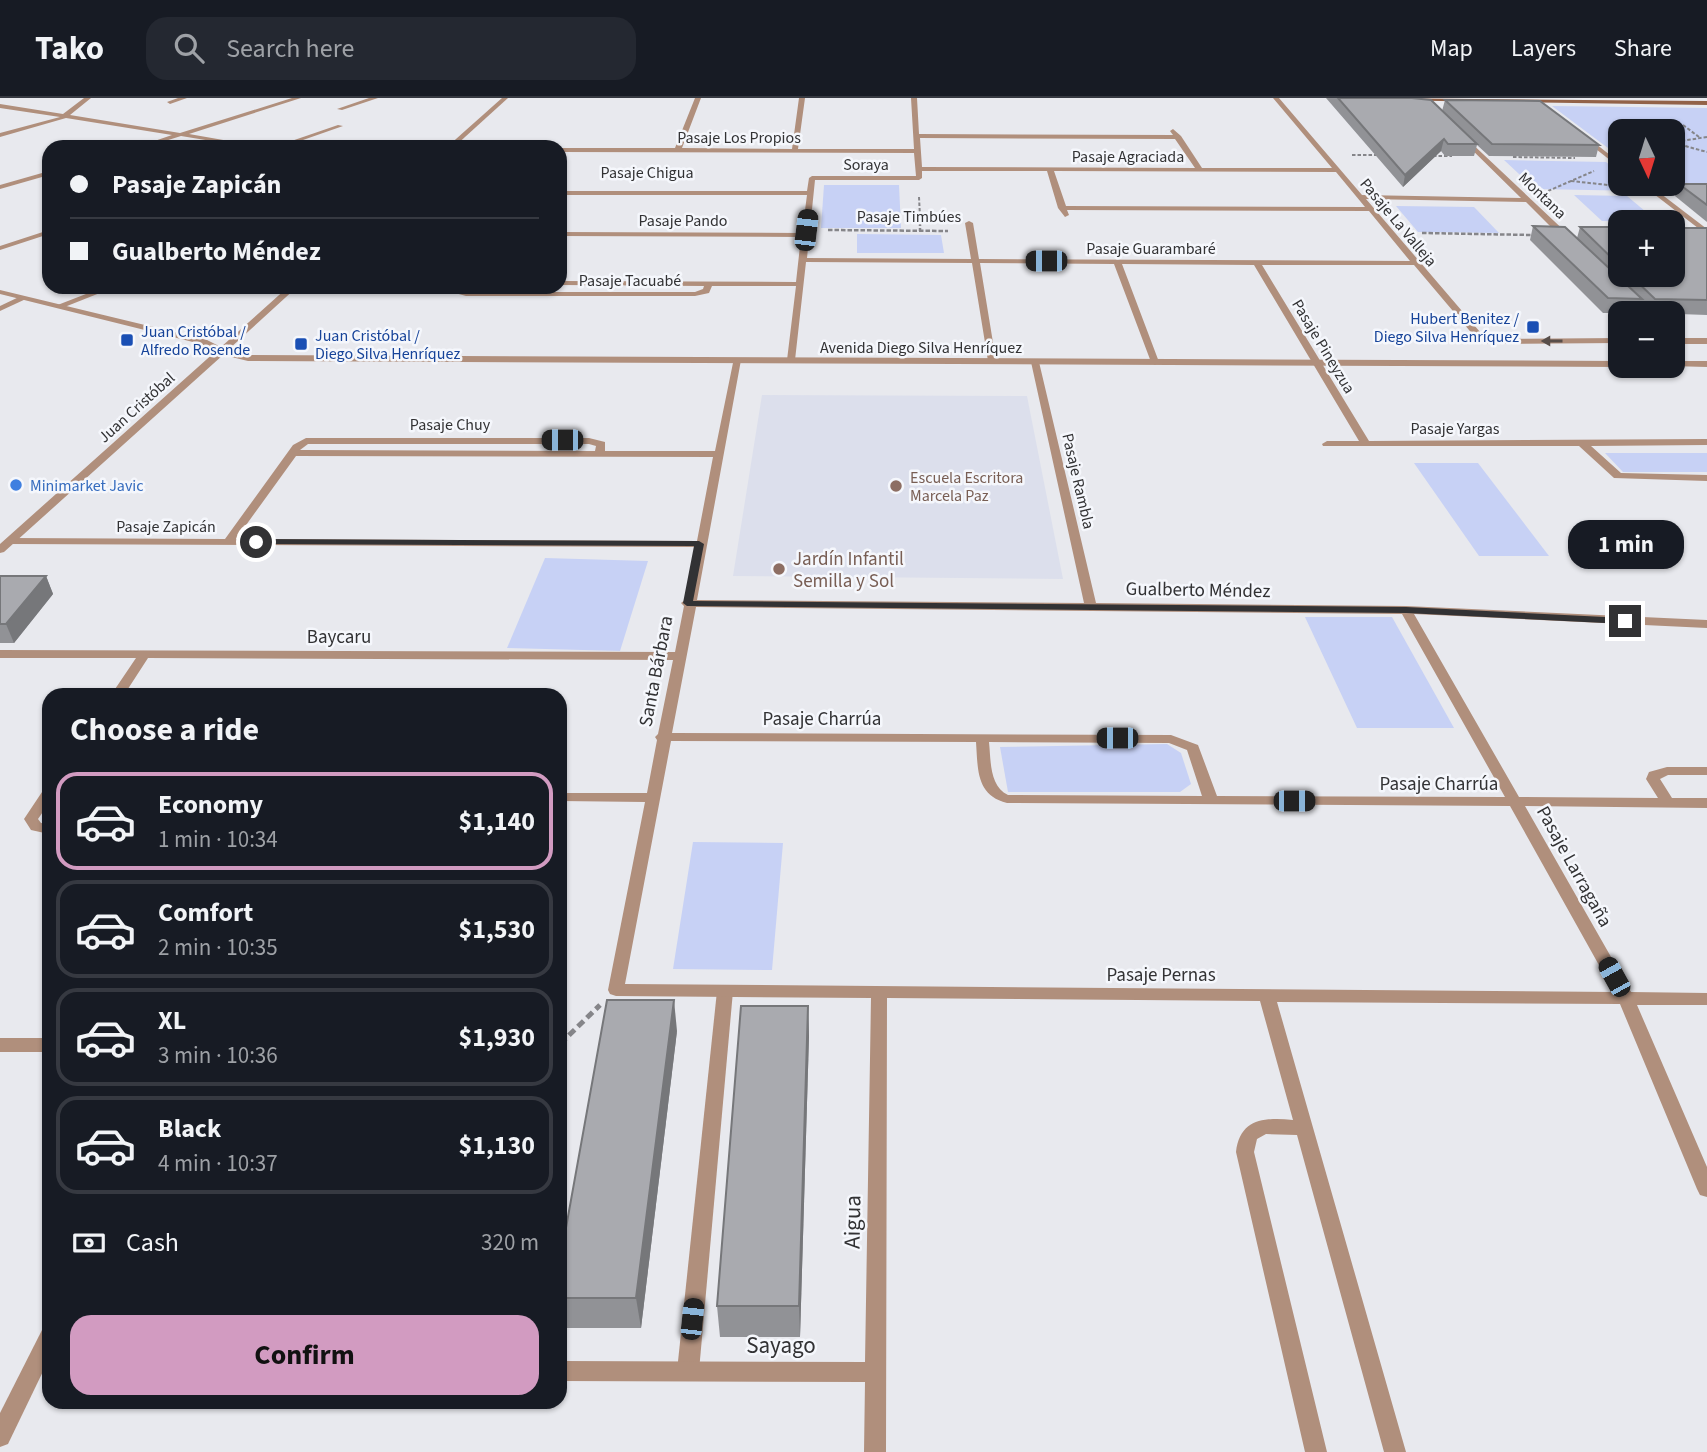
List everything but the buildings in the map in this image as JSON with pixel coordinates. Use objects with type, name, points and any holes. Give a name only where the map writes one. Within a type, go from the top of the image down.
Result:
[{"type":"main road","points":[[1372,98],[1707,103]]},
{"type":"street","points":[[0,135],[66,116],[88,98]]},
{"type":"street","points":[[170,102],[184,98]]},
{"type":"street","points":[[164,140],[298,98]]},
{"type":"street","points":[[340,109],[375,98]]},
{"type":"street","points":[[458,140],[505,98]]},
{"type":"street","points":[[678,150],[698,98]]},
{"type":"street","points":[[795,151],[802,98]]},
{"type":"street","points":[[914,98],[919,178]]},
{"type":"street","name":"Pasaje La Valleja","points":[[1276,98],[1502,364]]},
{"type":"street","points":[[1422,98],[1432,108]]},
{"type":"street","points":[[1536,100],[1545,108]]},
{"type":"street","points":[[0,106],[214,140]]},
{"type":"street","points":[[298,140],[340,126]]},
{"type":"street","name":"Montana","points":[[1452,128],[1574,245]]},
{"type":"street","points":[[917,136],[987,136],[991,131],[1002,130],[1172,131],[1179,137],[1200,170]]},
{"type":"street","points":[[1575,130],[1608,155]]},
{"type":"street","name":"Pasaje Los Propios","points":[[567,150],[918,151]]},
{"type":"street","name":"Pasaje Agraciada","points":[[919,169],[1337,170]]},
{"type":"street","points":[[1051,169],[1064,215],[1074,217],[1274,217],[1281,215],[1277,209],[1370,209]]},
{"type":"street","points":[[0,187],[42,175]]},
{"type":"street","name":"Soraya","points":[[811,193],[812,178],[919,178]]},
{"type":"street","name":"Pasaje Chigua","points":[[567,186],[723,186],[728,188],[729,193]]},
{"type":"street","name":"Pasaje Chigua","points":[[567,193],[811,193]]},
{"type":"street","points":[[791,360],[811,193]]},
{"type":"street","points":[[1659,196],[1707,233]]},
{"type":"street","points":[[1360,197],[1528,200]]},
{"type":"street","name":"Pasaje Timbúes","points":[[970,227],[992,361]]},
{"type":"street","name":"Pasaje Pando","points":[[567,234],[806,232]]},
{"type":"street","points":[[0,248],[42,234]]},
{"type":"street","name":"Pasaje Guarambaré","points":[[803,260],[1416,263]]},
{"type":"street","points":[[1117,262],[1155,362]]},
{"type":"street","name":"Pasaje Pineyzua","points":[[1257,262],[1366,444]]},
{"type":"street","name":"Pasaje Tacuabé","points":[[567,283],[800,284]]},
{"type":"street","name":"Pasaje Tacuabé","points":[[567,292],[700,294],[706,291],[709,283]]},
{"type":"street","points":[[1617,287],[1632,301]]},
{"type":"street","name":"Avenida Diego Silva Henríquez","points":[[0,292],[204,342],[248,358],[1608,364]]},
{"type":"street","points":[[59,306],[92,294]]},
{"type":"street","name":"Juan Cristóbal","points":[[0,550],[285,294]]},
{"type":"street","points":[[0,309],[24,298]]},
{"type":"street","points":[[1483,341],[1608,341]]},
{"type":"street","points":[[1685,341],[1707,341]]},
{"type":"street","name":"Santa Bárbara","points":[[616,990],[687,603],[737,360]]},
{"type":"street","name":"Pasaje Rambla","points":[[1035,362],[1091,607]]},
{"type":"street","points":[[1685,364],[1707,364]]},
{"type":"street","name":"Pasaje Chuy","points":[[228,542],[293,453],[306,441],[589,440],[601,444],[600,454],[717,454]]},
{"type":"street","name":"Pasaje Yargas","points":[[1327,444],[1707,442]]},
{"type":"street","points":[[1583,443],[1618,476],[1707,478]]},
{"type":"street","name":"Pasaje Zapicán","points":[[10,541],[699,544]]},
{"type":"street","name":"Gualberto Méndez","points":[[687,603],[1406,610],[1707,624]]},
{"type":"street","name":"Pasaje Larragaña","points":[[1406,610],[1626,998],[1707,1189]]},
{"type":"street","name":"Baycaru","points":[[0,654],[677,656]]},
{"type":"street","points":[[122,688],[145,654]]},
{"type":"street","name":"Pasaje Charrúa","points":[[663,737],[1180,740],[1196,753],[1210,800]]},
{"type":"street","name":"Pasaje Charrúa","points":[[982,738],[989,788],[1001,798],[1707,803]]},
{"type":"street","points":[[1668,803],[1653,779],[1654,775],[1667,771],[1707,771]]},
{"type":"street","points":[[567,797],[652,797]]},
{"type":"street","points":[[42,803],[31,819],[36,827],[42,828]]},
{"type":"street","name":"Pasaje Pernas","points":[[616,990],[1707,999]]},
{"type":"street","points":[[688,1371],[725,991]]},
{"type":"street","name":"Aigua","points":[[875,1452],[879,993]]},
{"type":"street","points":[[1267,996],[1395,1452]]},
{"type":"street","points":[[0,1045],[42,1045]]},
{"type":"street","points":[[1305,1128],[1258,1128],[1250,1132],[1245,1141],[1245,1152],[1316,1452]]},
{"type":"street","points":[[0,1436],[42,1351]]},
{"type":"street","name":"Sayago","points":[[567,1371],[876,1372]]},
{"type":"path","points":[[1685,139],[1707,137]]},
{"type":"path","points":[[1685,146],[1707,152]]},
{"type":"path","points":[[1528,200],[1608,167]]},
{"type":"path","points":[[919,178],[920,231]]},
{"type":"path","name":"Pasaje Timbúes","points":[[806,232],[920,231],[970,227]]},
{"type":"path","points":[[1390,232],[1564,236]]},
{"type":"path","points":[[567,1037],[616,990]]},
{"type":"shaded area","points":[[1552,106],[1707,108],[1707,191],[1685,190],[1685,119],[1608,119],[1608,148]]},
{"type":"shaded area","points":[[1504,160],[1608,164],[1608,190],[1535,189]]},
{"type":"shaded area","points":[[824,185],[899,185],[901,228],[821,228]]},
{"type":"shaded area","points":[[1574,195],[1627,196],[1644,210],[1608,210],[1608,221],[1602,221]]},
{"type":"shaded area","points":[[1396,206],[1474,207],[1499,233],[1418,232]]},
{"type":"shaded area","points":[[857,234],[941,235],[944,253],[857,253]]},
{"type":"shaded area","name":"Escuela Escritora Marcela Paz","points":[[762,395],[1027,396],[1063,579],[733,576]]},
{"type":"shaded area","points":[[1605,453],[1707,453],[1707,472],[1623,472]]},
{"type":"shaded area","points":[[1414,463],[1478,463],[1549,556],[1479,556]]},
{"type":"shaded area","points":[[545,558],[648,561],[620,651],[507,648]]},
{"type":"shaded area","points":[[1305,617],[1392,617],[1454,728],[1357,728]]},
{"type":"shaded area","points":[[1167,744],[1181,753],[1191,784],[1180,792],[1008,792],[1000,747]]},
{"type":"shaded area","points":[[693,842],[783,843],[772,970],[673,969]]},
{"type":"place","name":"Hubert Benitez / Diego Silva Henríquez","points":[[1533,327]]},
{"type":"place","name":"Juan Cristóbal / Alfredo Rosende","points":[[127,340]]},
{"type":"place","name":"Juan Cristóbal / Diego Silva Henríquez","points":[[301,344]]},
{"type":"place","name":"Minimarket Javic","points":[[16,485]]},
{"type":"place","name":"Escuela Escritora Marcela Paz","points":[[896,486]]},
{"type":"place","name":"Jardín Infantil Semilla y Sol","points":[[779,569]]},
{"type":"route","points":[[256,542],[699,544],[687,603],[1406,610],[1625,621]]}]
